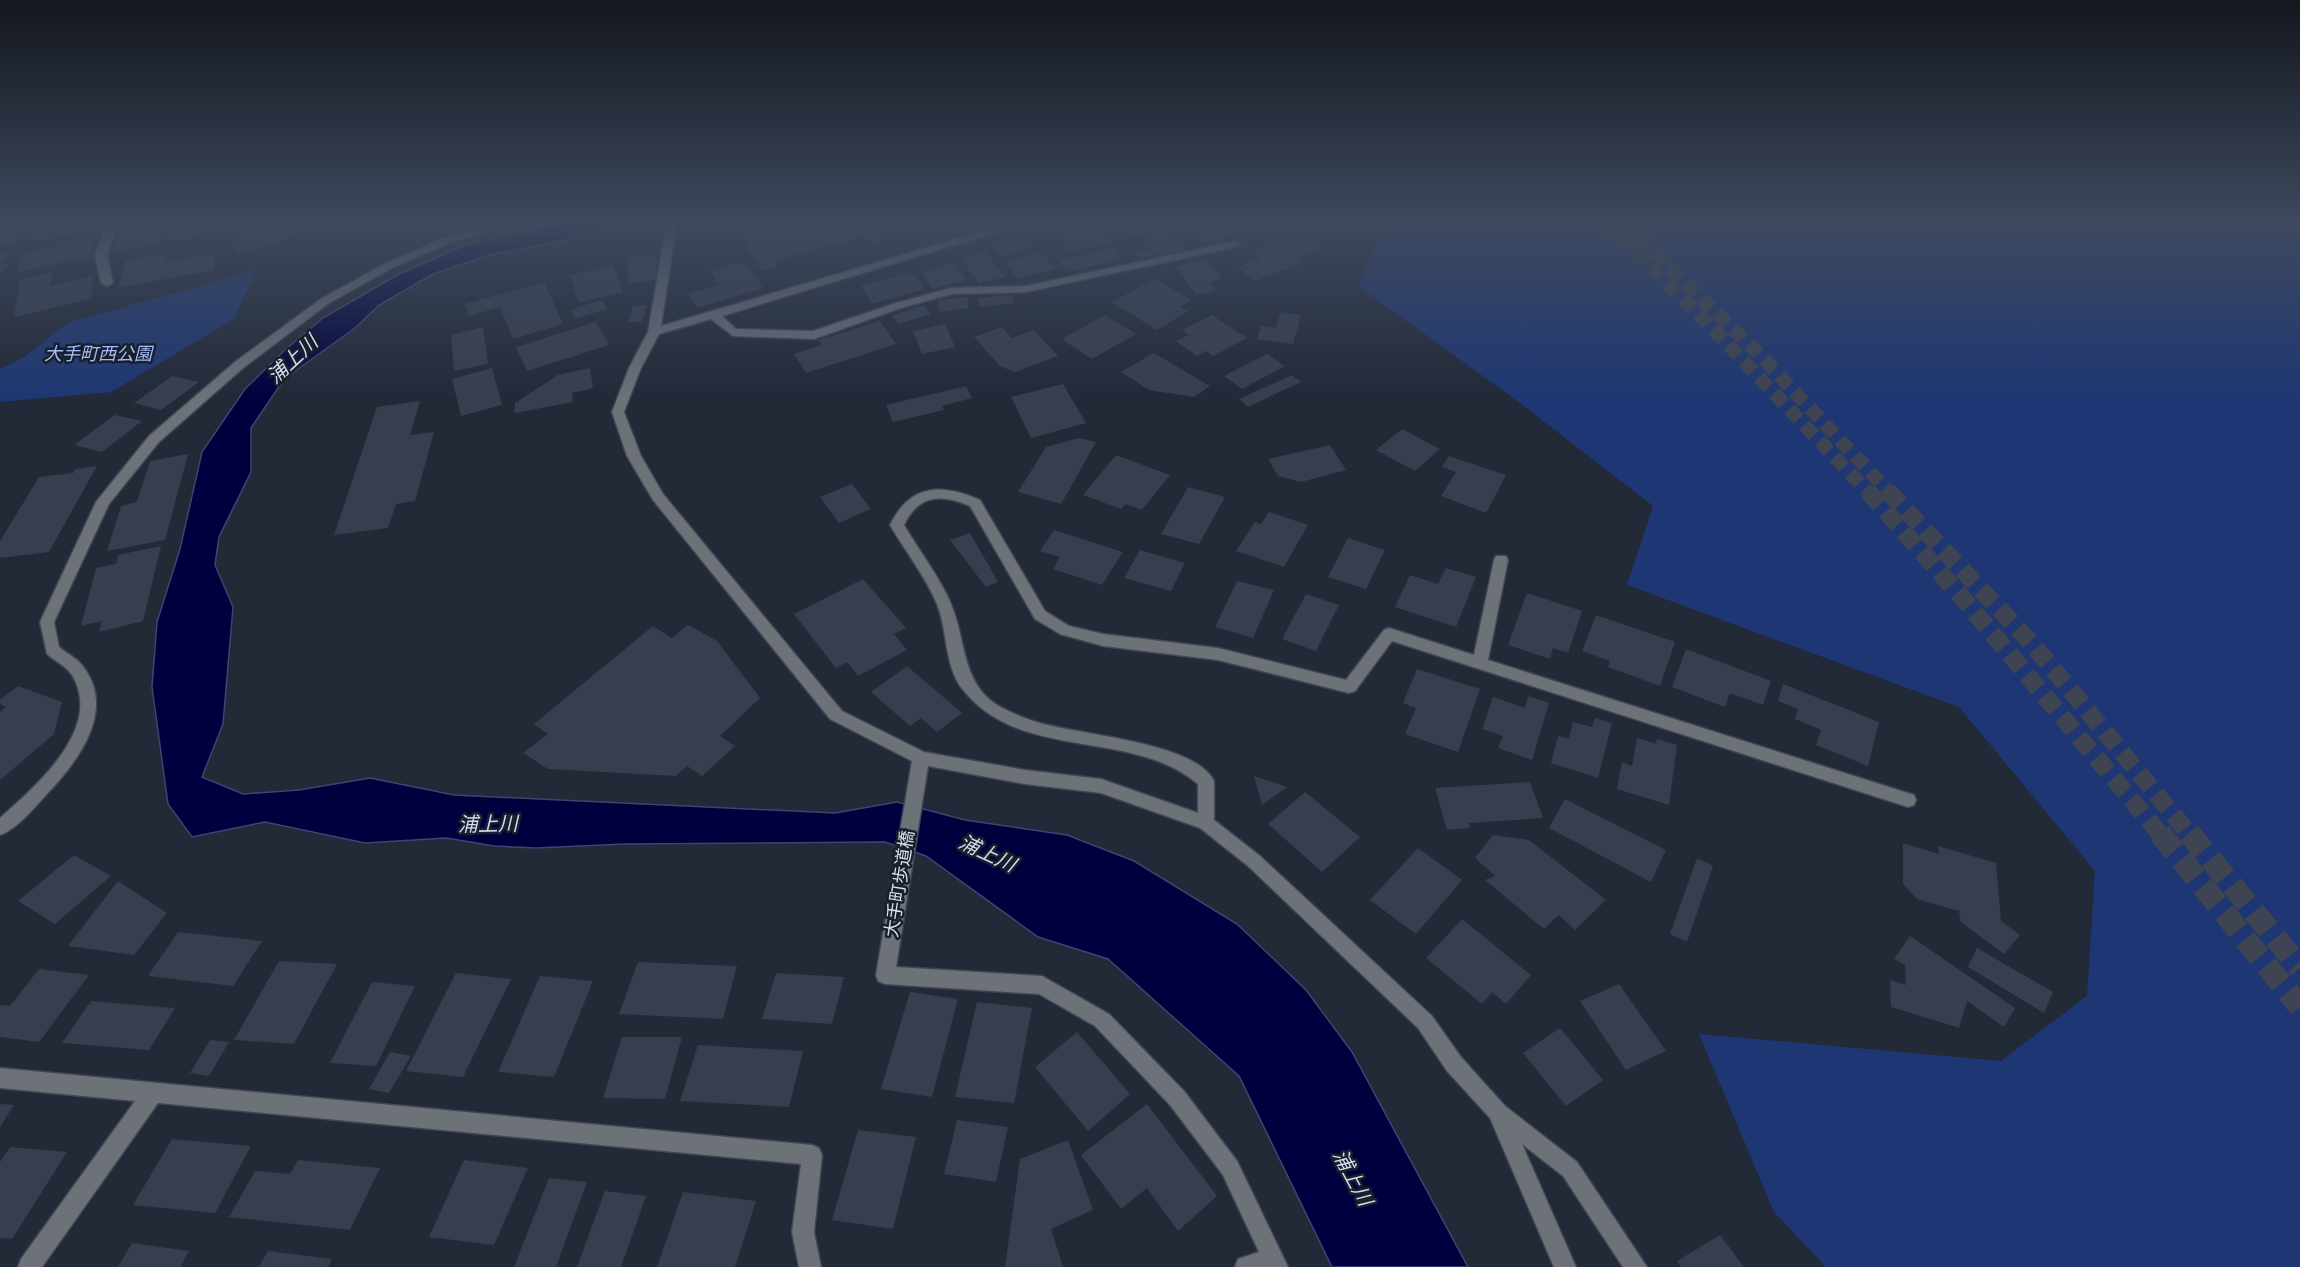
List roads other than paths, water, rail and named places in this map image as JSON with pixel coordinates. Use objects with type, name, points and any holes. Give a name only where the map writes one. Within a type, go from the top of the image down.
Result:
[{"type":"street","points":[[0,828],[44,788],[78,744],[88,719],[88,693],[77,669],[52,650],[47,622],[103,502],[154,439],[239,365],[325,301],[361,281]]},
{"type":"street","points":[[662,281],[654,332],[635,368],[618,412],[634,456],[658,497],[730,589],[836,715],[921,758],[1025,777],[1101,786],[1206,823],[1254,861],[1425,1022],[1454,1064],[1497,1111],[1570,1169],[1636,1267]]},
{"type":"street","points":[[654,332],[827,281]]},
{"type":"street","points":[[714,315],[733,332],[814,335],[897,306],[951,291],[1026,289],[1063,281]]},
{"type":"street","points":[[1206,823],[1206,781],[1188,766],[1150,752],[1036,729],[999,714],[983,702],[968,686],[957,659],[944,604],[897,525],[903,509],[917,499],[941,493],[963,497],[975,503],[1040,615],[1074,633],[1103,640],[1218,654],[1349,687],[1389,634],[1908,800]]},
{"type":"street","points":[[1480,662],[1501,560]]},
{"type":"street","name":"大手町歩道橋","points":[[921,758],[885,975],[1042,985],[1102,1020],[1177,1098],[1230,1168],[1275,1263]]},
{"type":"street","points":[[0,1078],[812,1155],[803,1232],[810,1267]]},
{"type":"street","points":[[29,1267],[153,1093]]},
{"type":"street","points":[[1497,1111],[1565,1267]]},
{"type":"street","points":[[1246,1267],[1275,1263]]},
{"type":"water","name":"浦上川","points":[[386,281],[421,281],[379,305],[355,328],[284,379],[251,428],[251,472],[219,537],[215,565],[233,607],[223,724],[202,777],[243,794],[299,790],[370,778],[454,795],[835,813],[897,802],[965,820],[1067,835],[1134,861],[1237,924],[1306,990],[1352,1052],[1468,1267],[1332,1267],[1239,1076],[1108,959],[1038,937],[926,856],[885,842],[625,844],[536,848],[494,846],[446,838],[365,843],[265,822],[192,837],[168,804],[152,687],[157,622],[180,549],[202,452],[245,389],[286,349],[323,318]]},
{"type":"tunnel","points":[[1665,281],[1698,313],[1869,493]]},
{"type":"tunnel","points":[[1683,281],[1758,353],[1890,493]]},
{"type":"tunnel","points":[[1868,491],[1966,602],[2161,835]]},
{"type":"tunnel","points":[[1888,491],[2034,646],[2190,835]]},
{"type":"tunnel","points":[[2160,833],[2300,1007]]},
{"type":"tunnel","points":[[2189,833],[2300,968]]},
{"type":"park label","name":"大手町西公園","points":[[98,354]]}]
